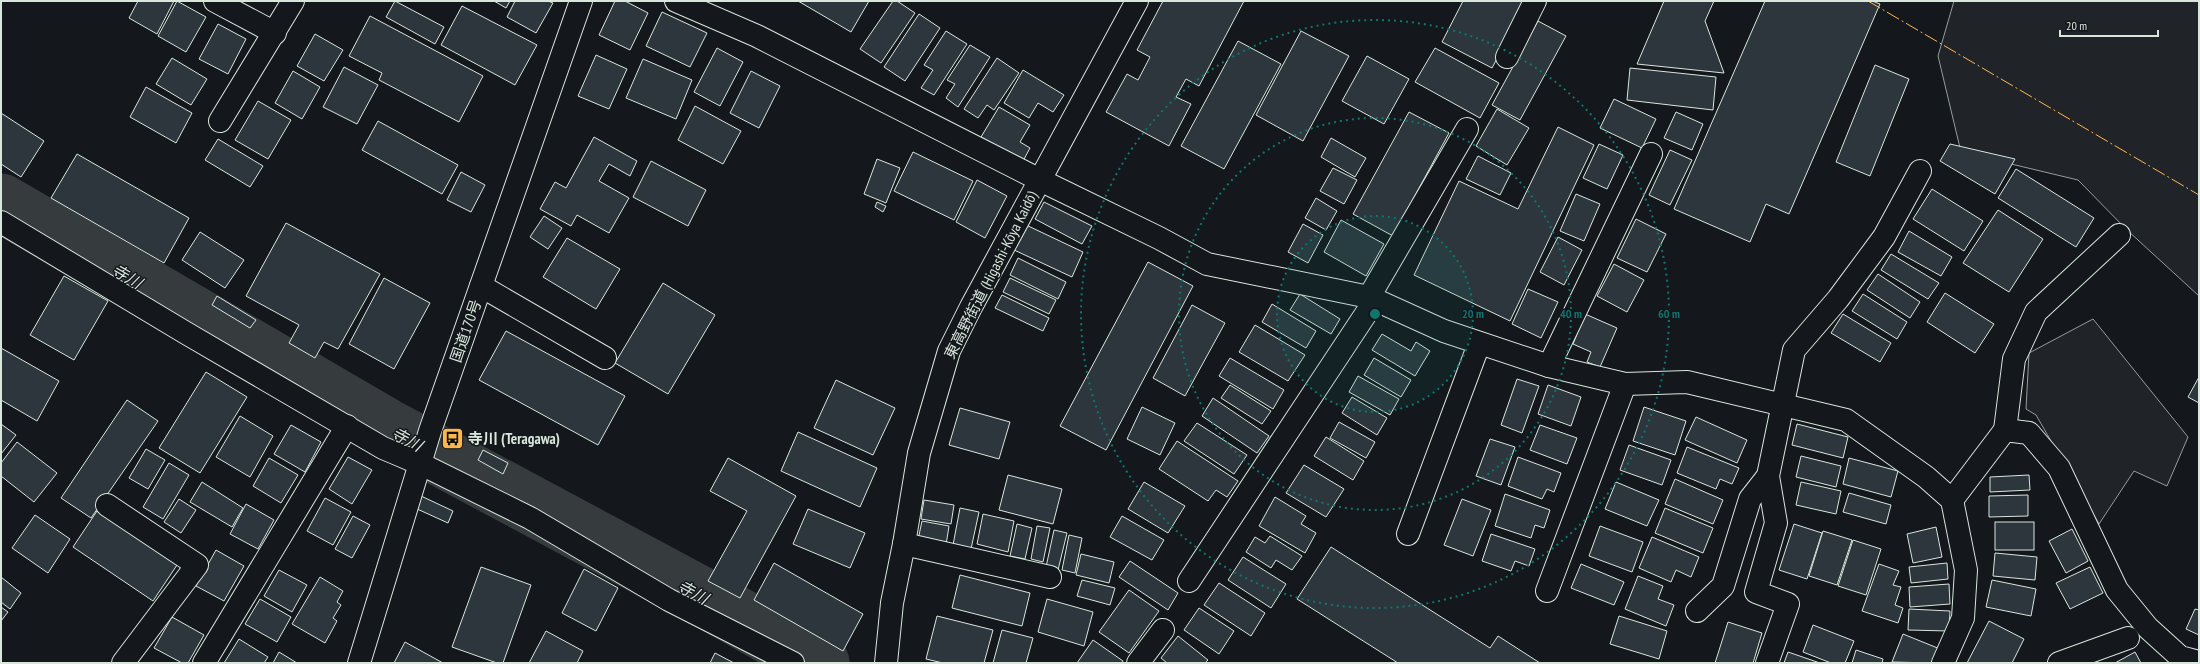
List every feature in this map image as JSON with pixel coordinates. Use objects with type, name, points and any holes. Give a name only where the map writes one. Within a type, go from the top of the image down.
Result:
[{"type":"main road","points":[[215,1],[275,33]]},
{"type":"main road","points":[[220,121],[275,33],[293,1]]},
{"type":"main road","name":"国道170号","points":[[359,663],[430,431],[581,1]]},
{"type":"main road","points":[[676,1],[757,36],[1040,180],[1159,238],[1207,264],[1372,299],[1479,344],[1549,366],[1625,384],[1687,382],[1846,420],[1926,477],[1952,500],[1966,570],[1963,618],[1943,663]]},
{"type":"main road","name":"東高野街道 (Higashi-Kōya Kaidō)","points":[[886,663],[892,603],[904,544],[918,453],[949,351],[1137,1]]},
{"type":"main road","points":[[1507,57],[1535,1]]},
{"type":"main road","points":[[1189,581],[1372,299],[1467,129]]},
{"type":"main road","points":[[1549,366],[1651,154]]},
{"type":"main road","points":[[1767,663],[1788,604],[1756,592],[1776,523],[1768,476],[1784,405],[1794,350],[1838,299],[1884,237],[1920,171]]},
{"type":"main road","points":[[1,222],[186,333],[383,448],[421,464],[530,518],[669,600],[793,663]]},
{"type":"main road","points":[[1952,500],[2005,430],[2014,359],[2036,312],[2119,235]]},
{"type":"main road","points":[[481,286],[605,358]]},
{"type":"main road","points":[[1408,534],[1479,344]]},
{"type":"main road","points":[[1547,591],[1625,384]]},
{"type":"main road","points":[[204,663],[347,426]]},
{"type":"main road","points":[[2005,430],[2029,433],[2059,468],[2118,590],[2148,628],[2180,657],[2199,662]]},
{"type":"main road","points":[[1697,611],[1723,586],[1750,499],[1768,476]]},
{"type":"main road","points":[[107,505],[197,565],[123,663]]},
{"type":"main road","points":[[904,544],[1050,577]]},
{"type":"main road","points":[[1138,663],[1163,630]]},
{"type":"main road","points":[[2059,663],[2128,638]]},
{"type":"shaded area","points":[[1954,1],[2199,1],[2199,296],[2127,230],[2078,180],[1961,152],[1938,56]]},
{"type":"shaded area","points":[[2093,319],[2188,437],[2167,486],[2134,471],[2099,524],[2036,415],[2026,409],[2029,353]]},
{"type":"building","points":[[138,1],[174,1],[157,34],[129,18]]},
{"type":"building","points":[[177,1],[206,17],[186,52],[158,36]]},
{"type":"building","points":[[395,1],[444,27],[435,44],[386,17]]},
{"type":"building","points":[[494,1],[510,1],[506,8]]},
{"type":"building","points":[[515,1],[548,1],[553,3],[536,33],[507,17]]},
{"type":"building","points":[[615,1],[625,1],[648,13],[630,50],[599,35]]},
{"type":"building","points":[[798,1],[869,1],[851,32]]},
{"type":"building","points":[[893,1],[897,1],[915,13],[881,63],[860,49]]},
{"type":"building","points":[[1163,1],[1244,1],[1199,86],[1186,79],[1176,97],[1191,104],[1169,146],[1106,112],[1127,74],[1138,80],[1150,57],[1137,50]]},
{"type":"building","points":[[1463,1],[1527,1],[1492,68],[1442,42]]},
{"type":"building","points":[[1664,1],[1714,1],[1705,21],[1724,73],[1637,64]]},
{"type":"building","points":[[1765,1],[1872,1],[1880,4],[1789,214],[1766,204],[1750,242],[1674,209]]},
{"type":"building","points":[[462,6],[537,45],[515,85],[441,45]]},
{"type":"building","points":[[662,12],[707,33],[690,67],[646,46]]},
{"type":"building","points":[[919,14],[940,28],[905,81],[884,67]]},
{"type":"building","points":[[370,16],[483,76],[459,122],[379,80],[382,73],[349,56]]},
{"type":"building","points":[[1538,21],[1566,36],[1520,120],[1492,105]]},
{"type":"building","points":[[218,24],[246,39],[228,74],[199,59]]},
{"type":"building","points":[[946,31],[967,44],[934,95],[921,88],[933,70],[924,65]]},
{"type":"building","points":[[1301,31],[1349,56],[1303,141],[1256,115]]},
{"type":"building","points":[[315,34],[343,50],[324,81],[297,66]]},
{"type":"building","points":[[1238,41],[1281,64],[1224,169],[1181,146]]},
{"type":"building","points":[[970,45],[990,57],[958,107],[946,98],[955,84],[947,80]]},
{"type":"building","points":[[717,48],[743,62],[720,106],[694,92]]},
{"type":"building","points":[[1435,48],[1499,83],[1480,118],[1415,82]]},
{"type":"building","points":[[596,55],[627,69],[609,109],[578,96]]},
{"type":"building","points":[[1367,56],[1409,79],[1384,124],[1342,101]]},
{"type":"building","points":[[172,58],[207,79],[191,105],[156,84]]},
{"type":"building","points":[[997,58],[1019,73],[994,110],[987,105],[978,118],[964,109]]},
{"type":"building","points":[[643,59],[692,80],[676,119],[626,98]]},
{"type":"building","points":[[1875,65],[1909,79],[1870,176],[1836,162]]},
{"type":"building","points":[[344,67],[378,85],[357,124],[323,107]]},
{"type":"building","points":[[1630,68],[1716,77],[1713,110],[1627,100]]},
{"type":"building","points":[[1023,70],[1064,95],[1053,112],[1038,103],[1029,118],[1004,103]]},
{"type":"building","points":[[293,71],[320,87],[302,119],[275,103]]},
{"type":"building","points":[[751,71],[780,86],[759,128],[730,113]]},
{"type":"building","points":[[146,87],[192,113],[176,143],[130,117]]},
{"type":"building","points":[[1614,99],[1656,119],[1642,148],[1600,128]]},
{"type":"building","points":[[258,101],[291,120],[268,159],[235,140]]},
{"type":"building","points":[[695,106],[741,131],[723,164],[678,140]]},
{"type":"building","points":[[999,107],[1030,125],[1020,142],[1030,148],[1023,161],[981,137]]},
{"type":"building","points":[[1497,109],[1529,128],[1507,165],[1476,146]]},
{"type":"building","points":[[1409,112],[1449,133],[1393,236],[1353,214]]},
{"type":"building","points":[[1676,112],[1703,124],[1692,150],[1664,138]]},
{"type":"building","points":[[1,113],[44,141],[21,177],[1,164]]},
{"type":"building","points":[[378,121],[458,165],[442,194],[362,150]]},
{"type":"building","points":[[1558,127],[1594,145],[1510,321],[1414,275],[1459,181],[1518,209]]},
{"type":"building","points":[[594,137],[637,161],[630,176],[609,164],[599,181],[629,198],[609,233],[577,215],[571,226],[540,209],[555,182],[566,188]]},
{"type":"building","points":[[1331,138],[1366,158],[1355,177],[1321,157]]},
{"type":"building","points":[[218,139],[263,166],[250,187],[205,160]]},
{"type":"building","points":[[1599,144],[1623,155],[1607,189],[1583,178]]},
{"type":"building","points":[[1950,144],[2015,159],[1995,194],[1940,161]]},
{"type":"building","points":[[1670,150],[1692,160],[1670,205],[1649,195]]},
{"type":"building","points":[[913,152],[973,181],[954,220],[894,191]]},
{"type":"building","points":[[77,154],[189,218],[164,263],[51,198]]},
{"type":"building","points":[[1478,156],[1511,173],[1500,195],[1466,179]]},
{"type":"building","points":[[877,159],[900,168],[886,203],[864,194]]},
{"type":"building","points":[[651,161],[706,190],[688,226],[633,197]]},
{"type":"building","points":[[1333,168],[1357,180],[1344,204],[1320,191]]},
{"type":"building","points":[[2016,169],[2094,218],[2076,247],[1998,198]]},
{"type":"building","points":[[461,172],[485,185],[471,212],[447,200]]},
{"type":"building","points":[[977,180],[1007,196],[985,238],[956,222]]},
{"type":"building","points":[[1932,189],[1983,221],[1964,251],[1913,219]]},
{"type":"building","points":[[1576,194],[1600,204],[1584,241],[1560,231]]},
{"type":"building","points":[[1316,198],[1337,211],[1326,230],[1305,218]]},
{"type":"building","points":[[877,202],[886,206],[883,212],[875,207]]},
{"type":"building","points":[[1044,202],[1092,226],[1082,244],[1035,219]]},
{"type":"building","points":[[1998,210],[2043,239],[2009,292],[1963,263]]},
{"type":"building","points":[[544,216],[562,228],[548,249],[530,237]]},
{"type":"building","points":[[1636,219],[1666,234],[1647,272],[1617,258]]},
{"type":"building","points":[[1341,220],[1384,244],[1366,276],[1324,252]]},
{"type":"building","points":[[286,223],[380,274],[338,349],[324,342],[315,358],[289,343],[299,325],[246,296]]},
{"type":"building","points":[[1024,224],[1083,252],[1072,277],[1012,249]]},
{"type":"building","points":[[1303,224],[1323,235],[1308,263],[1288,252]]},
{"type":"building","points":[[1909,231],[1952,257],[1941,276],[1898,252]]},
{"type":"building","points":[[200,232],[244,260],[225,288],[182,260]]},
{"type":"building","points":[[1558,237],[1582,250],[1564,285],[1540,272]]},
{"type":"building","points":[[567,238],[620,269],[596,309],[543,277]]},
{"type":"building","points":[[1891,254],[1939,283],[1928,299],[1881,270]]},
{"type":"building","points":[[1018,258],[1066,282],[1058,299],[1010,275]]},
{"type":"building","points":[[1148,262],[1193,286],[1106,450],[1060,426]]},
{"type":"building","points":[[1614,264],[1644,280],[1627,312],[1597,296]]},
{"type":"building","points":[[1878,274],[1920,302],[1910,318],[1867,290]]},
{"type":"building","points":[[64,276],[108,301],[74,360],[30,335]]},
{"type":"building","points":[[384,278],[430,303],[394,369],[349,344]]},
{"type":"building","points":[[1010,278],[1056,300],[1049,314],[1003,292]]},
{"type":"building","points":[[663,283],[715,315],[668,394],[615,363]]},
{"type":"building","points":[[1528,289],[1558,302],[1541,338],[1512,324]]},
{"type":"building","points":[[1945,293],[1994,324],[1975,353],[1927,322]]},
{"type":"building","points":[[1300,294],[1340,319],[1331,334],[1290,310]]},
{"type":"building","points":[[1863,294],[1907,322],[1897,339],[1852,311]]},
{"type":"building","points":[[1002,295],[1049,318],[1043,331],[995,308]]},
{"type":"building","points":[[217,296],[256,320],[250,328],[212,305]]},
{"type":"building","points":[[1272,304],[1316,331],[1306,348],[1262,322]]},
{"type":"building","points":[[1192,305],[1225,323],[1185,396],[1153,378]]},
{"type":"building","points":[[1585,314],[1617,328],[1600,367],[1587,362],[1591,352],[1573,344]]},
{"type":"building","points":[[1843,314],[1891,343],[1880,362],[1831,333]]},
{"type":"building","points":[[1255,325],[1305,355],[1288,381],[1239,352]]},
{"type":"building","points":[[506,331],[625,396],[598,445],[479,380]]},
{"type":"building","points":[[1382,334],[1411,351],[1416,342],[1430,351],[1415,376],[1372,350]]},
{"type":"building","points":[[1,348],[59,381],[37,421],[1,400]]},
{"type":"building","points":[[1230,358],[1284,390],[1273,409],[1219,376]]},
{"type":"building","points":[[1374,358],[1411,380],[1401,397],[1364,375]]},
{"type":"building","points":[[206,372],[247,397],[200,473],[159,448]]},
{"type":"building","points":[[1358,376],[1399,399],[1390,415],[1349,392]]},
{"type":"building","points":[[2199,377],[2199,403],[2188,397]]},
{"type":"building","points":[[1517,379],[1539,386],[1522,433],[1501,425]]},
{"type":"building","points":[[836,380],[895,408],[873,455],[814,428]]},
{"type":"building","points":[[1230,385],[1271,411],[1262,424],[1221,398]]},
{"type":"building","points":[[1548,385],[1581,397],[1571,426],[1538,414]]},
{"type":"building","points":[[1352,397],[1387,418],[1377,435],[1342,413]]},
{"type":"building","points":[[1213,398],[1269,436],[1257,453],[1202,416]]},
{"type":"building","points":[[127,400],[158,421],[91,518],[61,498]]},
{"type":"building","points":[[1142,407],[1175,423],[1160,455],[1127,439]]},
{"type":"building","points":[[1644,407],[1686,421],[1675,455],[1633,441]]},
{"type":"building","points":[[960,408],[1010,422],[999,459],[949,445]]},
{"type":"building","points":[[240,416],[273,436],[250,477],[216,457]]},
{"type":"building","points":[[1696,417],[1747,440],[1737,463],[1685,440]]},
{"type":"building","points":[[1339,422],[1375,442],[1366,458],[1330,438]]},
{"type":"building","points":[[1197,423],[1247,455],[1234,474],[1184,441]]},
{"type":"building","points":[[1,424],[16,435],[1,454]]},
{"type":"building","points":[[1797,424],[1848,437],[1843,458],[1792,445]]},
{"type":"building","points":[[291,425],[321,442],[305,472],[274,454]]},
{"type":"building","points":[[1540,425],[1577,438],[1567,464],[1530,450]]},
{"type":"building","points":[[798,432],[877,468],[860,507],[781,471]]},
{"type":"building","points":[[1326,437],[1364,461],[1353,480],[1314,456]]},
{"type":"building","points":[[1490,439],[1515,447],[1501,485],[1476,476]]},
{"type":"building","points":[[1177,441],[1238,481],[1227,497],[1216,490],[1208,501],[1159,469]]},
{"type":"building","points":[[17,442],[57,473],[34,502],[1,476],[1,463]]},
{"type":"building","points":[[1629,445],[1671,460],[1662,485],[1620,470]]},
{"type":"building","points":[[1687,447],[1739,468],[1732,484],[1720,479],[1716,489],[1677,473]]},
{"type":"building","points":[[146,449],[165,460],[148,489],[129,478]]},
{"type":"building","points":[[483,450],[508,463],[503,474],[478,460]]},
{"type":"building","points":[[1801,456],[1841,466],[1836,487],[1796,477]]},
{"type":"building","points":[[348,457],[372,470],[352,504],[329,489]]},
{"type":"building","points":[[1518,457],[1561,473],[1554,492],[1547,489],[1542,499],[1508,486]]},
{"type":"building","points":[[269,458],[298,475],[281,503],[253,486]]},
{"type":"building","points":[[728,458],[796,496],[740,598],[708,581],[747,511],[710,491]]},
{"type":"building","points":[[1849,458],[1898,471],[1891,497],[1843,484]]},
{"type":"building","points":[[169,463],[189,475],[163,519],[143,507]]},
{"type":"building","points":[[1304,465],[1344,489],[1326,517],[1286,493]]},
{"type":"building","points":[[1008,475],[1062,489],[1053,524],[999,510]]},
{"type":"building","points":[[2029,475],[2030,490],[1990,492],[1990,477]]},
{"type":"building","points":[[1675,479],[1723,500],[1713,524],[1665,504]]},
{"type":"building","points":[[202,482],[243,508],[232,527],[190,502]]},
{"type":"building","points":[[1144,482],[1185,506],[1168,533],[1128,509]]},
{"type":"building","points":[[1616,482],[1659,500],[1647,526],[1605,509]]},
{"type":"building","points":[[1801,482],[1841,491],[1836,514],[1796,505]]},
{"type":"building","points":[[1849,493],[1891,505],[1886,524],[1843,512]]},
{"type":"building","points":[[1505,494],[1550,510],[1544,528],[1535,525],[1531,538],[1495,526]]},
{"type":"building","points":[[2028,495],[2028,516],[1989,517],[1989,496]]},
{"type":"building","points":[[421,496],[453,511],[448,523],[415,508]]},
{"type":"building","points":[[1275,497],[1306,516],[1301,524],[1316,533],[1305,553],[1259,526]]},
{"type":"building","points":[[325,498],[351,512],[333,545],[307,531]]},
{"type":"building","points":[[179,499],[196,510],[181,533],[164,522]]},
{"type":"building","points":[[1462,499],[1491,510],[1473,556],[1444,545]]},
{"type":"building","points":[[924,500],[954,505],[951,524],[921,519]]},
{"type":"building","points":[[246,504],[274,520],[258,549],[230,534]]},
{"type":"building","points":[[960,508],[979,512],[971,549],[953,545]]},
{"type":"building","points":[[1665,508],[1713,528],[1703,553],[1655,533]]},
{"type":"building","points":[[808,509],[865,533],[850,568],[793,544]]},
{"type":"building","points":[[97,511],[177,565],[153,601],[73,547]]},
{"type":"building","points":[[983,514],[1014,521],[1008,552],[977,544]]},
{"type":"building","points":[[35,515],[70,539],[48,573],[12,548]]},
{"type":"building","points":[[353,516],[370,525],[352,558],[335,549]]},
{"type":"building","points":[[1122,516],[1164,540],[1152,560],[1110,537]]},
{"type":"building","points":[[922,521],[949,526],[946,545],[918,540]]},
{"type":"building","points":[[1995,522],[2034,522],[2034,550],[1995,550]]},
{"type":"building","points":[[1017,524],[1032,528],[1025,559],[1010,556]]},
{"type":"building","points":[[1794,524],[1822,533],[1807,579],[1779,570]]},
{"type":"building","points":[[1037,526],[1050,528],[1043,562],[1031,559]]},
{"type":"building","points":[[1600,526],[1643,542],[1632,572],[1589,556]]},
{"type":"building","points":[[1936,527],[1942,557],[1913,563],[1907,534]]},
{"type":"building","points":[[2072,529],[2088,561],[2066,573],[2049,541]]},
{"type":"building","points":[[1054,530],[1067,533],[1058,570],[1046,567]]},
{"type":"building","points":[[1823,531],[1852,540],[1837,585],[1809,576]]},
{"type":"building","points":[[1491,534],[1535,549],[1529,566],[1515,561],[1511,571],[1482,561]]},
{"type":"building","points":[[1069,535],[1082,538],[1075,573],[1062,570]]},
{"type":"building","points":[[1270,536],[1302,556],[1292,570],[1276,560],[1271,568],[1246,552],[1255,537],[1265,543]]},
{"type":"building","points":[[1652,537],[1699,557],[1691,577],[1676,570],[1671,582],[1639,568]]},
{"type":"building","points":[[1853,540],[1881,549],[1866,595],[1838,586]]},
{"type":"building","points":[[1331,547],[1490,648],[1498,636],[1540,663],[1398,663],[1297,599]]},
{"type":"building","points":[[216,550],[244,566],[224,601],[196,586]]},
{"type":"building","points":[[1995,553],[2037,557],[2035,580],[1993,576]]},
{"type":"building","points":[[1081,554],[1114,562],[1109,583],[1076,575]]},
{"type":"building","points":[[1243,557],[1286,584],[1271,608],[1228,580]]},
{"type":"building","points":[[1130,561],[1178,593],[1168,610],[1119,577]]},
{"type":"building","points":[[774,563],[863,614],[843,651],[754,600]]},
{"type":"building","points":[[1947,563],[1948,579],[1911,583],[1909,567]]},
{"type":"building","points":[[1581,564],[1624,582],[1614,605],[1571,588]]},
{"type":"building","points":[[1879,564],[1899,571],[1893,585],[1901,587],[1895,605],[1903,608],[1898,623],[1862,611]]},
{"type":"building","points":[[481,567],[531,585],[503,663],[497,663],[452,647]]},
{"type":"building","points":[[2090,567],[2103,593],[2070,609],[2056,583]]},
{"type":"building","points":[[584,569],[618,588],[596,631],[562,613]]},
{"type":"building","points":[[279,570],[307,585],[292,612],[264,596]]},
{"type":"building","points":[[960,575],[1030,593],[1022,626],[952,608]]},
{"type":"building","points":[[1638,576],[1663,586],[1658,599],[1674,605],[1666,626],[1625,609]]},
{"type":"building","points":[[1,577],[21,593],[10,609],[1,602]]},
{"type":"building","points":[[320,577],[343,591],[337,602],[341,605],[333,618],[337,621],[325,643],[292,624]]},
{"type":"building","points":[[1082,580],[1115,588],[1110,605],[1077,596]]},
{"type":"building","points":[[1992,580],[2036,589],[2031,616],[1986,607]]},
{"type":"building","points":[[1219,583],[1265,613],[1251,636],[1204,605]]},
{"type":"building","points":[[1949,584],[1950,604],[1910,607],[1909,587]]},
{"type":"building","points":[[1129,590],[1159,611],[1129,653],[1099,632]]},
{"type":"building","points":[[260,599],[291,617],[277,642],[245,624]]},
{"type":"building","points":[[1047,599],[1093,612],[1084,646],[1038,632]]},
{"type":"building","points":[[1,607],[8,612],[1,621]]},
{"type":"building","points":[[1199,608],[1234,631],[1219,654],[1184,630]]},
{"type":"building","points":[[1909,609],[1950,611],[1949,631],[1908,630]]},
{"type":"building","points":[[2195,609],[2199,610],[2199,635],[2186,629]]},
{"type":"building","points":[[937,616],[993,630],[984,663],[943,663],[926,659]]},
{"type":"building","points":[[1619,616],[1667,631],[1659,659],[1610,644]]},
{"type":"building","points":[[172,617],[204,635],[188,663],[182,663],[154,648]]},
{"type":"building","points":[[1989,621],[2024,639],[2012,663],[1967,663]]},
{"type":"building","points":[[1728,622],[1762,633],[1753,663],[1715,663]]},
{"type":"building","points":[[1813,625],[1854,641],[1845,663],[1831,663],[1803,652]]},
{"type":"building","points":[[1002,630],[1033,638],[1026,663],[993,663]]},
{"type":"building","points":[[546,631],[583,651],[577,663],[529,663]]},
{"type":"building","points":[[1903,634],[1940,649],[1934,663],[1892,662]]},
{"type":"building","points":[[1178,636],[1208,660],[1205,663],[1167,663],[1161,658]]},
{"type":"building","points":[[239,639],[268,657],[264,663],[224,663]]},
{"type":"building","points":[[1093,640],[1123,661],[1122,663],[1077,663]]},
{"type":"building","points":[[405,642],[443,663],[394,663]]},
{"type":"building","points":[[1856,650],[1883,659],[1882,663],[1852,663]]},
{"type":"building","points":[[279,652],[297,663],[273,663]]},
{"type":"building","points":[[1788,652],[1820,663],[1784,663]]},
{"type":"building","points":[[2135,652],[2141,663],[2115,663]]},
{"type":"building","points":[[715,653],[734,663],[710,663]]},
{"type":"waterway","name":"寺川","points":[[1,203],[387,428],[710,601],[820,663]]},
{"type":"power","points":[[1868,1],[2199,195]]},
{"type":"place","name":"寺川 (Teragawa)","points":[[453,439]]}]
